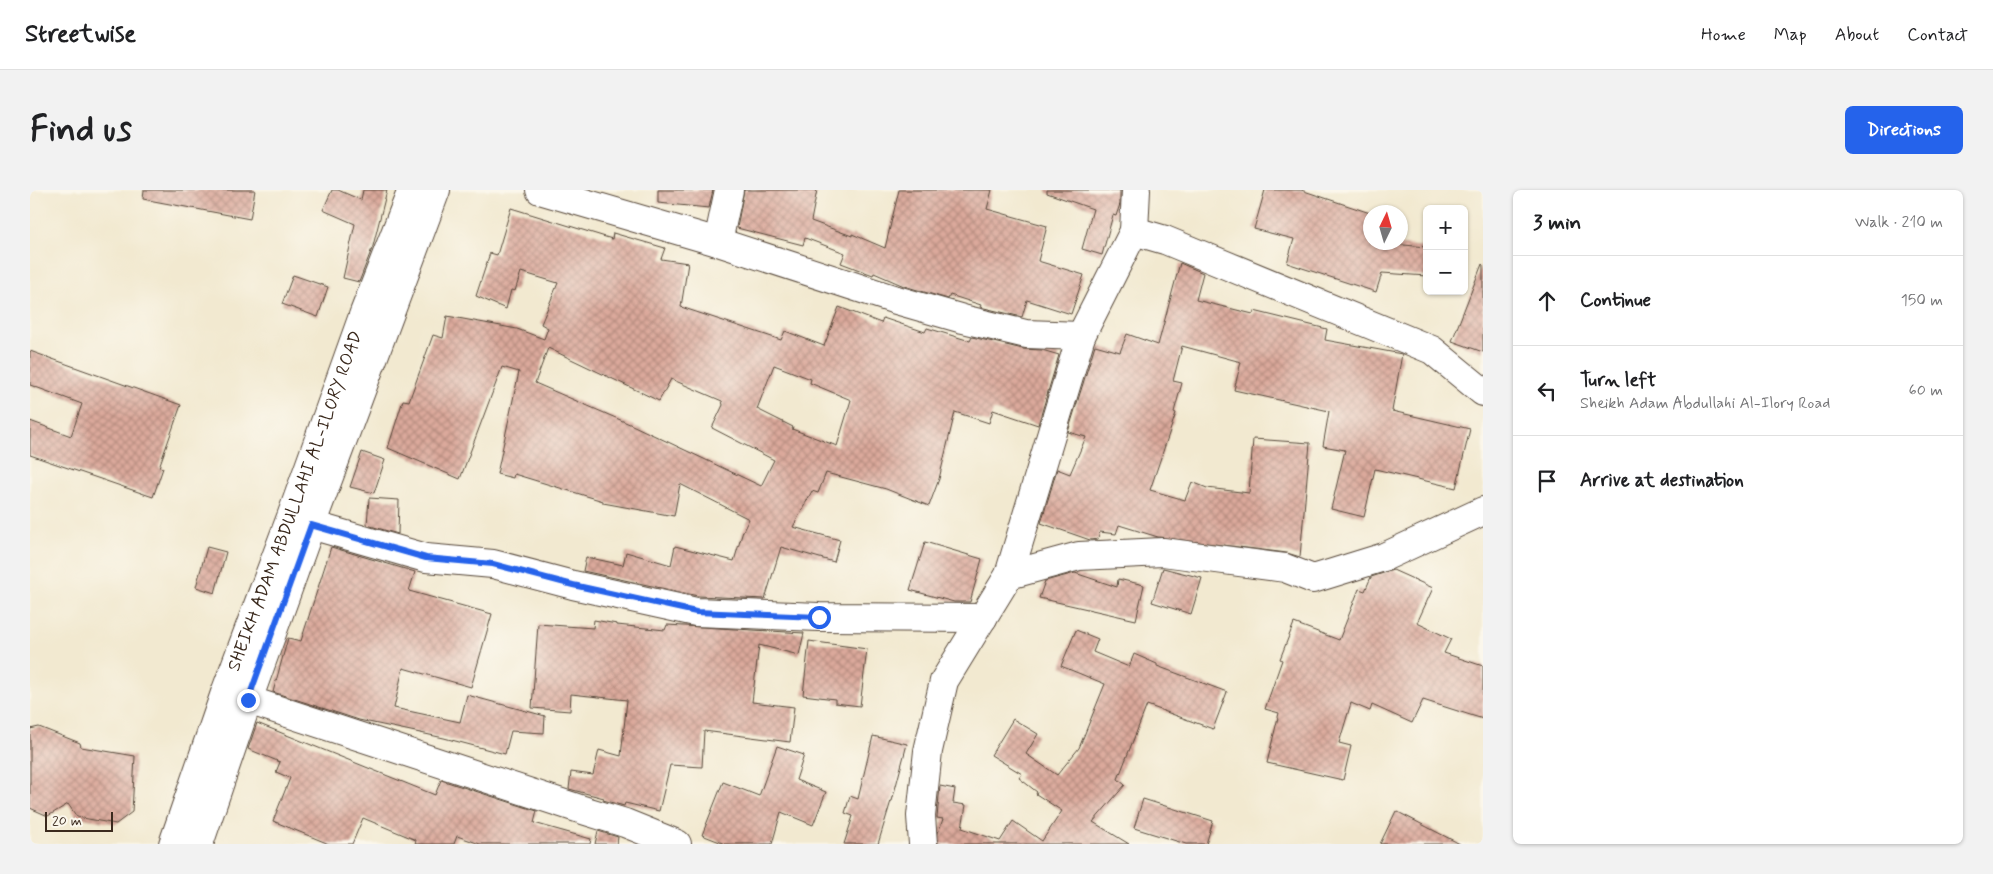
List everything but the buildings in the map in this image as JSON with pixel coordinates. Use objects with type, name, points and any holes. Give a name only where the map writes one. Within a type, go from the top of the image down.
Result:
[{"type":"street","name":"SHEIKH ADAM ABDULLAHI AL-ILORY ROAD","points":[[173,844],[225,692],[291,517],[364,313],[412,190]]},
{"type":"street","name":"SHEIKH ADAM ABDULLAHI AL-ILORY ROAD","points":[[199,844],[311,525],[436,190]]},
{"type":"street","points":[[540,190],[718,242],[893,300],[1026,334],[1081,336]]},
{"type":"street","points":[[718,242],[729,190]]},
{"type":"street","points":[[923,844],[922,816],[928,751],[944,681],[1009,575],[1081,336],[1134,231],[1136,190]]},
{"type":"street","points":[[1134,231],[1165,240],[1432,350],[1483,392]]},
{"type":"street","points":[[1009,575],[1079,556],[1163,552],[1285,568],[1313,579],[1384,558],[1483,511]]},
{"type":"street","points":[[311,525],[426,558],[493,564],[573,585],[696,612],[819,617],[983,618]]},
{"type":"street","points":[[248,700],[625,823],[678,844]]},
{"type":"route","points":[[248,700],[311,525],[426,558],[493,564],[573,585],[696,612],[819,617]]}]
